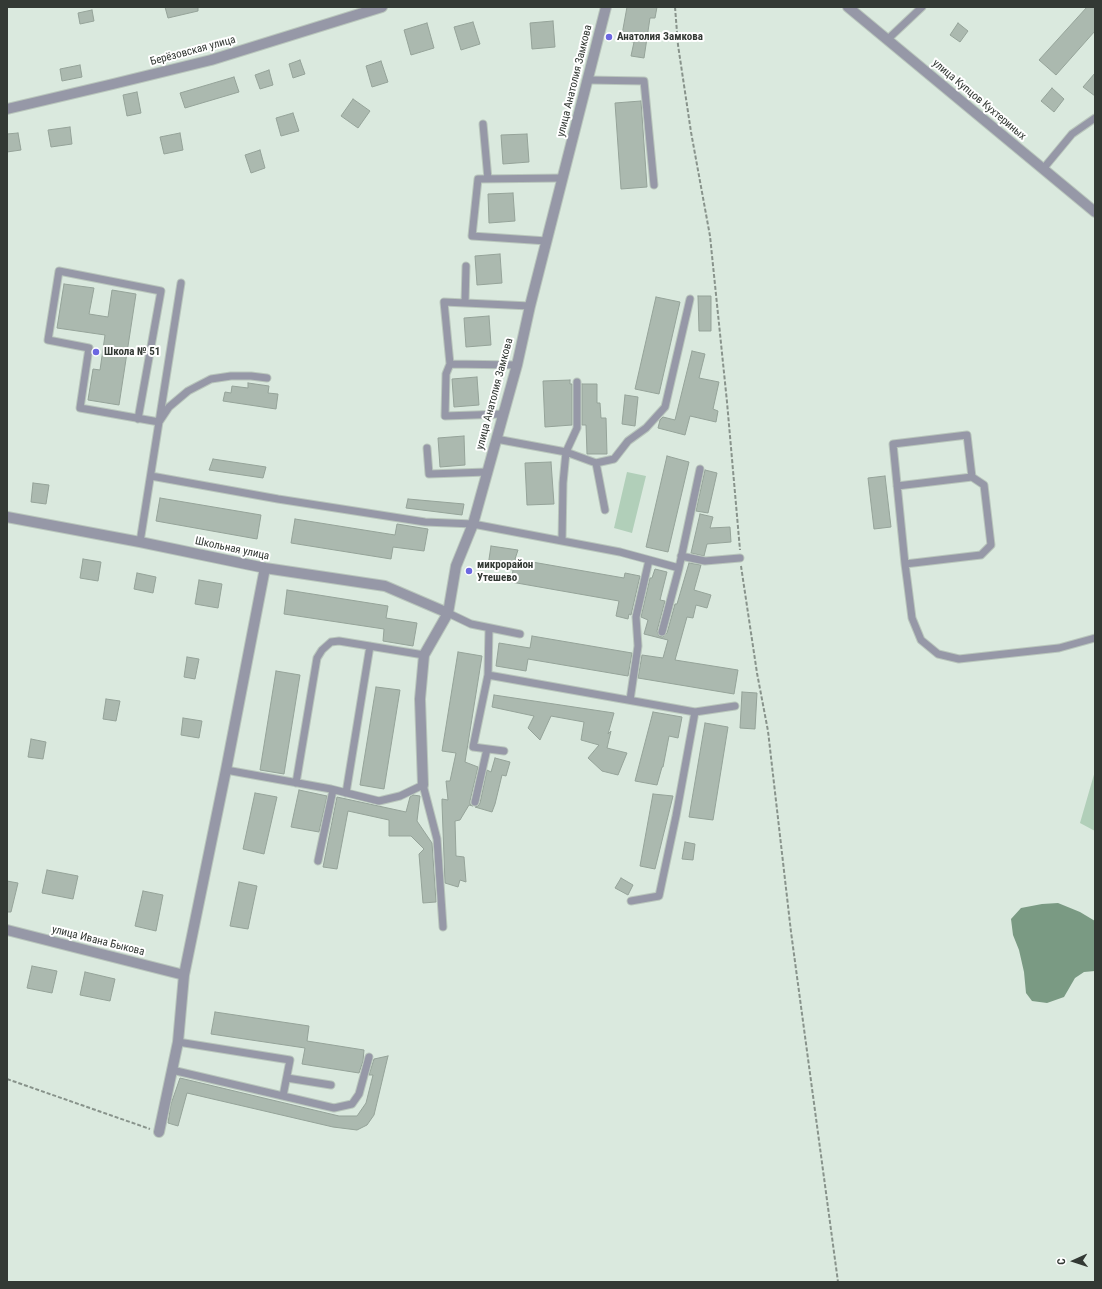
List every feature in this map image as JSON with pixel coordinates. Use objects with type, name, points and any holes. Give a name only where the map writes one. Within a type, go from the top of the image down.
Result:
[{"type":"street","name":"Берёзовская улица","points":[[7,109],[211,60],[382,7]]},
{"type":"street","name":"улица Анатолия Замкова","points":[[423,785],[420,699],[424,655],[448,614],[456,566],[473,524],[517,365],[530,306],[606,7]]},
{"type":"street","name":"улица Купцов Кухтериных","points":[[848,7],[1095,212]]},
{"type":"street","name":"Школьная улица","points":[[7,517],[140,542],[265,568],[385,586],[448,614]]},
{"type":"street","points":[[159,1132],[178,1042],[184,975],[265,568]]},
{"type":"street","name":"улица Ивана Быкова","points":[[7,930],[184,975]]},
{"type":"lane","points":[[888,39],[922,7]]},
{"type":"lane","points":[[588,80],[644,81],[654,185]]},
{"type":"lane","points":[[1043,168],[1072,134],[1095,118]]},
{"type":"lane","points":[[483,124],[488,179]]},
{"type":"lane","points":[[547,241],[472,236],[478,179],[563,178]]},
{"type":"lane","points":[[465,303],[466,266]]},
{"type":"lane","points":[[138,418],[161,291],[59,271],[48,340],[89,348],[80,408],[159,422]]},
{"type":"lane","points":[[140,542],[181,283]]},
{"type":"lane","points":[[496,439],[566,452],[596,463],[614,459],[628,441],[646,428],[665,407],[690,298]]},
{"type":"lane","points":[[503,414],[445,416],[446,374],[450,364],[444,302],[530,306]]},
{"type":"lane","points":[[450,364],[517,365]]},
{"type":"lane","points":[[159,422],[170,407],[188,391],[211,379],[231,376],[267,378]]},
{"type":"lane","points":[[562,541],[563,483],[566,452],[577,428],[577,382]]},
{"type":"lane","points":[[972,477],[967,435],[893,444],[912,618],[921,640],[938,654],[959,659],[1059,648],[1095,638]]},
{"type":"lane","points":[[426,448],[429,474],[487,472]]},
{"type":"lane","points":[[596,463],[605,510]]},
{"type":"lane","points":[[662,632],[679,568],[700,469]]},
{"type":"lane","points":[[151,476],[278,499],[425,522],[473,524],[620,552],[679,568]]},
{"type":"lane","points":[[897,486],[972,477],[984,485],[991,545],[981,556],[905,564]]},
{"type":"lane","points":[[681,556],[705,561],[740,558]]},
{"type":"lane","points":[[630,700],[638,646],[636,617],[650,560]]},
{"type":"lane","points":[[448,614],[471,624],[520,634]]},
{"type":"lane","points":[[489,628],[488,675],[473,747],[504,751]]},
{"type":"lane","points":[[296,783],[317,658],[322,650],[331,642],[339,641],[424,655]]},
{"type":"lane","points":[[346,793],[370,646]]},
{"type":"lane","points":[[488,675],[695,712],[735,706]]},
{"type":"lane","points":[[630,901],[658,896],[676,816],[695,712]]},
{"type":"lane","points":[[475,802],[487,749]]},
{"type":"lane","points":[[226,770],[332,790],[379,801],[400,796],[423,785],[437,839],[443,927]]},
{"type":"lane","points":[[318,861],[332,790]]},
{"type":"lane","points":[[178,1042],[290,1060],[283,1096]]},
{"type":"lane","points":[[172,1070],[334,1108],[352,1104],[359,1094],[370,1056]]},
{"type":"lane","points":[[287,1078],[331,1085]]},
{"type":"path","points":[[675,7],[678,45],[691,132],[710,236],[727,402],[740,558],[757,673],[768,731],[791,932],[838,1282]]},
{"type":"path","points":[[7,1080],[159,1132]]},
{"type":"shaded area","points":[[627,472],[646,476],[632,533],[614,528]]},
{"type":"shaded area","points":[[1095,771],[1095,831],[1080,823]]},
{"type":"shaded area","points":[[1058,903],[1080,912],[1095,921],[1095,971],[1084,972],[1075,978],[1064,997],[1047,1003],[1032,1001],[1026,993],[1024,972],[1019,950],[1013,935],[1011,919],[1021,908]]},
{"type":"building","points":[[165,7],[198,7],[198,11],[168,18]]},
{"type":"building","points":[[627,7],[657,7],[655,18],[650,18],[644,58],[631,56],[634,42],[621,40]]},
{"type":"building","points":[[1087,7],[1095,7],[1095,31],[1056,75],[1039,60]]},
{"type":"building","points":[[92,10],[94,21],[80,24],[78,13]]},
{"type":"building","points":[[553,21],[555,47],[532,49],[530,23]]},
{"type":"building","points":[[473,22],[480,44],[461,50],[454,27]]},
{"type":"building","points":[[427,23],[434,48],[411,55],[404,30]]},
{"type":"building","points":[[958,23],[968,31],[960,42],[950,35]]},
{"type":"building","points":[[300,60],[305,74],[293,78],[289,64]]},
{"type":"building","points":[[381,61],[388,82],[372,87],[366,66]]},
{"type":"building","points":[[80,65],[82,77],[62,81],[60,69]]},
{"type":"building","points":[[269,70],[273,85],[260,89],[255,75]]},
{"type":"building","points":[[1095,73],[1095,96],[1083,87]]},
{"type":"building","points":[[234,77],[239,92],[185,108],[180,93]]},
{"type":"building","points":[[1052,88],[1064,99],[1054,112],[1041,101]]},
{"type":"building","points":[[137,92],[141,113],[127,116],[123,95]]},
{"type":"building","points":[[353,99],[370,111],[358,128],[341,116]]},
{"type":"building","points":[[641,101],[647,187],[621,189],[615,103]]},
{"type":"building","points":[[293,113],[299,131],[281,136],[276,118]]},
{"type":"building","points":[[70,127],[72,144],[51,147],[48,130]]},
{"type":"building","points":[[18,133],[21,150],[7,152],[7,134]]},
{"type":"building","points":[[180,133],[183,150],[164,154],[160,137]]},
{"type":"building","points":[[527,134],[529,162],[503,164],[501,135]]},
{"type":"building","points":[[260,150],[265,168],[251,173],[245,155]]},
{"type":"building","points":[[513,193],[515,221],[489,223],[488,194]]},
{"type":"building","points":[[500,254],[502,283],[477,285],[475,256]]},
{"type":"building","points":[[64,284],[94,288],[89,314],[108,317],[112,290],[136,294],[119,405],[88,400],[93,369],[100,370],[105,335],[57,328]]},
{"type":"building","points":[[698,296],[711,296],[711,331],[699,331]]},
{"type":"building","points":[[656,297],[680,302],[659,394],[635,389]]},
{"type":"building","points":[[489,316],[491,345],[466,347],[464,318]]},
{"type":"building","points":[[692,351],[705,354],[699,378],[719,382],[713,409],[718,411],[716,422],[690,416],[685,435],[658,428],[660,420],[663,417],[675,420]]},
{"type":"building","points":[[477,377],[479,405],[454,407],[452,379]]},
{"type":"building","points":[[570,380],[570,384],[572,384],[572,425],[545,427],[543,381]]},
{"type":"building","points":[[248,383],[269,386],[268,393],[278,394],[276,409],[223,401],[225,392],[231,393],[232,386],[248,388]]},
{"type":"building","points":[[582,384],[597,384],[597,403],[600,403],[601,418],[606,418],[607,454],[587,454],[586,425],[582,425]]},
{"type":"building","points":[[625,395],[638,397],[635,426],[622,424]]},
{"type":"building","points":[[464,436],[465,465],[440,467],[438,438]]},
{"type":"building","points":[[667,456],[689,462],[668,552],[646,547]]},
{"type":"building","points":[[213,459],[266,467],[263,478],[209,470]]},
{"type":"building","points":[[551,462],[554,504],[527,505],[525,463]]},
{"type":"building","points":[[705,470],[717,473],[708,513],[696,511]]},
{"type":"building","points":[[885,476],[891,527],[874,529],[868,478]]},
{"type":"building","points":[[33,483],[49,485],[46,504],[31,502]]},
{"type":"building","points":[[160,498],[261,515],[257,539],[156,521]]},
{"type":"building","points":[[408,499],[464,504],[462,515],[406,508]]},
{"type":"building","points":[[700,514],[713,517],[710,528],[730,527],[731,542],[707,544],[704,556],[691,553]]},
{"type":"building","points":[[295,519],[395,535],[397,524],[428,529],[424,551],[393,547],[391,559],[291,543]]},
{"type":"building","points":[[491,546],[518,550],[515,559],[624,578],[625,573],[640,576],[631,615],[629,614],[628,619],[616,616],[619,601],[511,582],[513,570],[488,566]]},
{"type":"building","points":[[83,559],[101,562],[98,581],[80,578]]},
{"type":"building","points":[[689,563],[701,565],[694,590],[711,595],[707,608],[696,605],[693,618],[687,617],[675,660],[738,670],[734,694],[638,678],[642,655],[663,658],[668,640],[644,634],[648,620],[641,617],[650,578],[652,578],[655,569],[667,572],[660,600],[665,601],[657,631],[659,636],[663,637],[667,633]]},
{"type":"building","points":[[137,573],[156,577],[153,593],[134,589]]},
{"type":"building","points":[[199,580],[222,584],[218,608],[195,604]]},
{"type":"building","points":[[287,590],[388,606],[386,618],[417,623],[413,646],[383,641],[384,629],[284,614]]},
{"type":"building","points":[[532,636],[632,653],[628,676],[528,659],[526,671],[496,666],[499,643],[530,648]]},
{"type":"building","points":[[458,652],[482,656],[465,762],[478,767],[470,801],[470,804],[473,806],[469,805],[460,820],[455,821],[456,856],[464,857],[466,882],[460,880],[458,887],[445,883],[442,804],[442,799],[448,800],[446,781],[450,781],[456,753],[442,751]]},
{"type":"building","points":[[187,657],[199,659],[195,679],[184,677]]},
{"type":"building","points":[[276,671],[300,675],[284,774],[260,770]]},
{"type":"building","points":[[376,687],[400,690],[384,789],[360,785]]},
{"type":"building","points":[[742,692],[757,693],[755,729],[740,728]]},
{"type":"building","points":[[494,695],[614,713],[608,734],[611,731],[607,748],[627,753],[618,775],[602,771],[588,758],[599,745],[581,740],[584,722],[551,716],[540,740],[528,728],[534,716],[492,707]]},
{"type":"building","points":[[106,699],[120,701],[116,721],[103,719]]},
{"type":"building","points":[[653,712],[682,717],[678,738],[669,736],[663,767],[657,785],[635,781]]},
{"type":"building","points":[[183,718],[202,721],[199,738],[181,735]]},
{"type":"building","points":[[705,723],[728,727],[713,820],[689,817]]},
{"type":"building","points":[[31,739],[46,742],[43,759],[28,757]]},
{"type":"building","points":[[495,758],[510,762],[506,776],[502,775],[492,812],[475,807],[480,803],[487,770],[491,772]]},
{"type":"building","points":[[299,790],[327,796],[319,832],[291,827]]},
{"type":"building","points":[[255,793],[277,797],[264,854],[243,849]]},
{"type":"building","points":[[653,794],[673,796],[655,869],[640,866]]},
{"type":"building","points":[[413,795],[420,796],[417,821],[432,843],[436,902],[423,903],[419,854],[424,849],[411,836],[389,836],[389,820],[348,811],[337,869],[323,867],[337,797],[406,812],[410,797]]},
{"type":"building","points":[[685,842],[695,844],[693,860],[682,859]]},
{"type":"building","points":[[47,870],[78,876],[73,899],[42,893]]},
{"type":"building","points":[[621,878],[633,885],[628,895],[615,888]]},
{"type":"building","points":[[7,881],[18,883],[11,912],[7,912]]},
{"type":"building","points":[[239,882],[257,886],[248,929],[230,926]]},
{"type":"building","points":[[143,891],[163,895],[156,931],[135,926]]},
{"type":"building","points":[[32,966],[57,971],[52,993],[27,988]]},
{"type":"building","points":[[85,972],[115,979],[110,1001],[80,995]]},
{"type":"building","points":[[215,1012],[309,1026],[307,1041],[364,1050],[363,1061],[359,1073],[302,1064],[305,1048],[211,1034]]},
{"type":"building","points":[[388,1056],[374,1115],[367,1125],[357,1130],[333,1127],[187,1093],[178,1126],[168,1123],[171,1104],[180,1078],[339,1116],[357,1116],[366,1103],[373,1075],[369,1075],[374,1059]]},
{"type":"place","name":"Анатолия Замкова","points":[[609,37]]},
{"type":"place","name":"Школа № 51","points":[[96,352]]},
{"type":"place","name":"микрорайон Утешево","points":[[469,571]]}]
